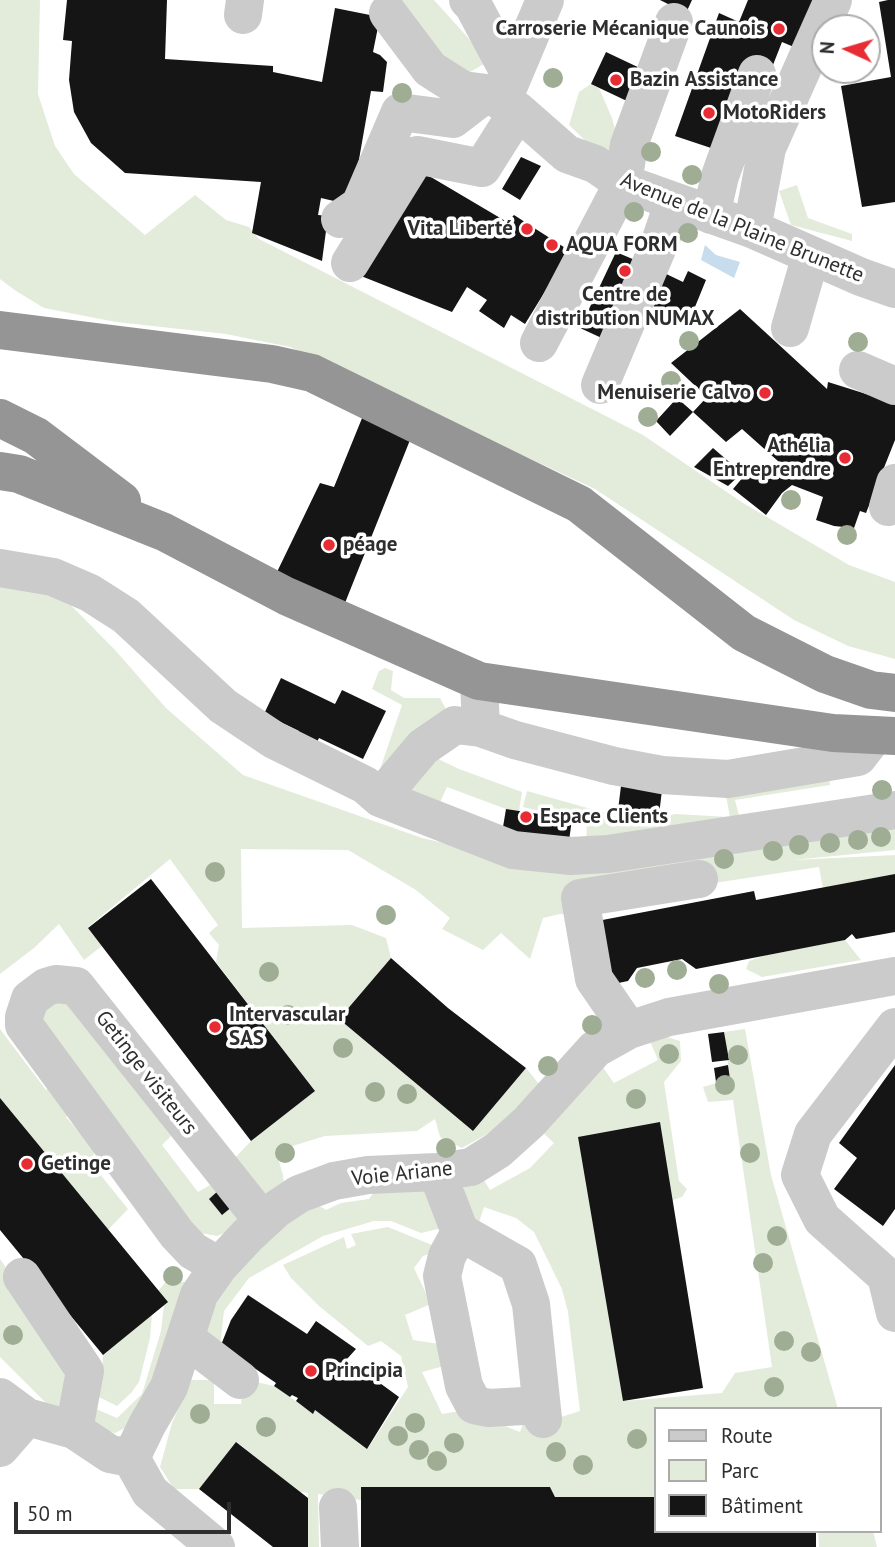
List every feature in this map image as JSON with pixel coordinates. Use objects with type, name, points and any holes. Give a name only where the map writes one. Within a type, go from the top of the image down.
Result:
[{"type":"highway","points":[[0,304],[33,320],[103,343]]},
{"type":"highway","points":[[0,330],[272,364],[312,373],[579,503],[744,634],[825,674],[871,690],[895,693]]},
{"type":"highway","points":[[0,418],[36,436],[164,532]]},
{"type":"highway","points":[[0,471],[19,474],[164,532],[342,623],[479,681],[833,733],[885,736]]},
{"type":"street","points":[[467,0],[473,5],[505,96]]},
{"type":"street","points":[[350,263],[417,155],[482,168],[505,96],[545,0]]},
{"type":"street","points":[[752,229],[767,148],[833,0]]},
{"type":"street","points":[[388,13],[430,69],[463,90],[505,96]]},
{"type":"street","points":[[539,343],[623,183],[629,145],[674,22]]},
{"type":"street","points":[[710,215],[720,176],[757,74]]},
{"type":"street","points":[[340,219],[359,205],[400,113],[453,119],[505,96]]},
{"type":"street","name":"Avenue de la Plaine Brunette","points":[[505,96],[567,154],[595,164],[623,183],[752,229],[895,289]]},
{"type":"street","points":[[600,384],[660,242],[674,201]]},
{"type":"street","points":[[790,328],[811,256]]},
{"type":"street","points":[[858,370],[895,386]]},
{"type":"street","points":[[0,568],[53,578],[90,593],[126,616],[223,706],[274,740],[372,791],[513,850],[571,856],[608,855],[895,810]]},
{"type":"street","points":[[479,681],[481,728]]},
{"type":"street","points":[[372,791],[423,747],[455,725],[481,728],[515,740],[614,766],[662,775],[728,779],[858,757],[885,736]]},
{"type":"street","points":[[629,1030],[594,979],[580,898],[699,879]]},
{"type":"street","name":"Voie Ariane","points":[[131,1458],[169,1387],[198,1295],[219,1266],[263,1221],[299,1194],[334,1181],[368,1175],[438,1172],[471,1167],[498,1150],[528,1122],[595,1048],[629,1030],[669,1017],[895,976]]},
{"type":"street","name":"Getinge visiteurs","points":[[219,1266],[193,1251],[177,1234],[24,1025],[30,999],[46,987],[57,984],[76,986],[263,1221]]},
{"type":"street","points":[[895,1027],[813,1134],[800,1175],[822,1219],[891,1270],[895,1313]]},
{"type":"street","points":[[438,1172],[460,1232],[518,1265],[531,1304],[542,1412],[474,1405],[464,1386],[442,1276],[447,1256],[460,1232]]},
{"type":"street","points":[[22,1277],[85,1371],[74,1430]]},
{"type":"street","points":[[185,1338],[240,1380]]},
{"type":"street","points":[[0,1448],[14,1407],[74,1430],[110,1454],[131,1458],[150,1492],[216,1547]]},
{"type":"street","points":[[338,1507],[340,1547]]},
{"type":"green space","points":[[0,0],[40,0],[38,94],[55,146],[74,174],[145,235],[195,195],[226,220],[249,227],[259,239],[643,435],[743,503],[849,565],[895,582],[895,659],[848,646],[794,620],[595,489],[290,347],[226,334],[116,322],[44,308],[16,291],[0,279]]},
{"type":"green space","points":[[402,0],[434,0],[489,61],[460,78]]},
{"type":"green space","points":[[591,84],[599,88],[612,118],[617,136],[612,152],[592,147],[569,125],[579,92]]},
{"type":"green space","points":[[797,185],[808,218],[852,234],[852,241],[791,225],[779,191]]},
{"type":"green space","points":[[0,579],[54,588],[115,650],[166,708],[243,775],[422,838],[513,859],[895,821],[895,850],[793,860],[895,855],[895,874],[823,888],[819,867],[701,885],[585,916],[560,914],[543,918],[530,959],[501,933],[483,950],[442,929],[450,918],[416,890],[348,850],[241,849],[242,928],[352,925],[386,938],[391,958],[339,1019],[473,1131],[526,1068],[539,1084],[498,1128],[462,1148],[440,1137],[435,1119],[417,1131],[325,1136],[276,1151],[284,1187],[265,1198],[230,1163],[251,1141],[315,1091],[216,962],[219,945],[209,933],[218,925],[170,859],[88,927],[102,946],[84,960],[59,924],[34,948],[0,974]]},
{"type":"green space","points":[[385,668],[393,671],[391,690],[404,698],[440,698],[447,711],[378,775],[402,705],[372,689],[379,671]]},
{"type":"green space","points":[[432,756],[522,792],[519,811],[506,809],[447,787],[437,809],[400,797]]},
{"type":"green space","points":[[829,774],[830,785],[735,800],[741,824],[586,846],[587,820],[523,807],[527,791],[616,816],[616,822],[647,822],[675,814],[730,817],[725,791]]},
{"type":"green space","points":[[845,940],[861,960],[762,977],[746,969],[749,961],[766,955]]},
{"type":"green space","points":[[70,997],[171,1136],[162,1145],[198,1192],[217,1181],[237,1208],[237,1225],[227,1232],[217,1236],[195,1232],[40,1016],[45,1004]]},
{"type":"green space","points":[[0,1029],[46,1090],[55,1083],[74,1110],[66,1117],[95,1150],[91,1163],[128,1209],[108,1230],[0,1098]]},
{"type":"green space","points":[[745,1029],[771,1175],[837,1407],[654,1407],[654,1497],[555,1497],[550,1487],[361,1487],[361,1500],[318,1494],[319,1547],[308,1547],[308,1493],[299,1492],[237,1442],[199,1489],[174,1489],[160,1467],[172,1423],[191,1380],[214,1380],[214,1404],[241,1404],[243,1379],[274,1386],[313,1413],[315,1410],[368,1448],[408,1387],[401,1356],[381,1341],[368,1346],[319,1306],[291,1278],[283,1265],[344,1237],[347,1249],[356,1245],[351,1234],[388,1227],[432,1245],[433,1253],[423,1256],[414,1268],[431,1304],[405,1315],[413,1340],[446,1345],[448,1365],[422,1372],[442,1414],[466,1410],[520,1432],[532,1400],[561,1417],[580,1411],[568,1312],[562,1289],[534,1232],[516,1218],[484,1207],[477,1228],[459,1202],[465,1184],[479,1172],[490,1190],[530,1168],[554,1143],[539,1129],[602,1066],[614,1083],[658,1060],[649,1039],[664,1036],[680,1041],[681,1061],[664,1082],[679,1181],[687,1189],[682,1197],[673,1200],[624,1401],[722,1393],[735,1373],[772,1367],[733,1100],[708,1102],[703,1087],[730,1079],[724,1032]]},
{"type":"green space","points":[[421,1187],[431,1196],[442,1228],[421,1233],[391,1221],[374,1221],[323,1236],[249,1278],[224,1311],[219,1356],[201,1343],[210,1314],[239,1269],[311,1201],[326,1210],[341,1203],[369,1199],[376,1189]]},
{"type":"green space","points":[[0,1259],[66,1355],[67,1413],[47,1404],[0,1357]]},
{"type":"green space","points":[[166,1282],[186,1282],[154,1387],[135,1423],[115,1433],[91,1427],[89,1406],[117,1418],[142,1394],[161,1331],[164,1305],[158,1291]]},
{"type":"green space","points":[[152,1314],[150,1338],[139,1382],[131,1393],[117,1406],[89,1392],[102,1371],[103,1355]]},
{"type":"green space","points":[[818,1533],[874,1533],[877,1547],[819,1547]]},
{"type":"water","points":[[705,245],[716,255],[740,262],[734,278],[701,260]]},
{"type":"building","points":[[67,0],[167,0],[165,59],[273,66],[273,72],[322,82],[335,8],[380,17],[373,52],[387,62],[383,92],[371,91],[351,205],[321,198],[318,215],[328,216],[322,261],[252,233],[261,182],[125,173],[91,143],[74,112],[69,80],[72,41],[63,40]]},
{"type":"building","points":[[660,0],[692,0],[686,13]]},
{"type":"building","points":[[748,0],[816,0],[794,47],[782,42],[771,70],[720,151],[675,136],[719,13],[739,22]]},
{"type":"building","points":[[895,0],[895,202],[862,207],[841,86],[881,84],[881,79],[891,77],[879,2]]},
{"type":"building","points":[[606,52],[644,70],[629,102],[591,84]]},
{"type":"building","points":[[521,157],[541,166],[520,200],[502,189]]},
{"type":"building","points":[[419,170],[507,222],[514,215],[570,251],[525,324],[511,315],[504,328],[479,311],[487,300],[467,287],[452,312],[361,276]]},
{"type":"building","points":[[616,252],[642,263],[606,340],[580,328]]},
{"type":"building","points":[[658,270],[683,282],[688,271],[706,280],[688,324],[667,315],[667,320],[651,312],[656,302],[645,298]]},
{"type":"building","points":[[740,309],[827,389],[828,382],[895,403],[895,440],[866,513],[860,511],[854,528],[834,526],[816,520],[823,497],[792,485],[782,493],[766,515],[733,489],[750,469],[764,480],[779,462],[742,429],[726,442],[693,412],[707,397],[671,363]]},
{"type":"building","points":[[677,398],[693,412],[670,436],[656,421]]},
{"type":"building","name":"péage","points":[[369,401],[416,425],[333,633],[262,603],[320,483],[334,487]]},
{"type":"building","points":[[713,448],[742,473],[728,486],[694,467]]},
{"type":"building","points":[[281,678],[335,704],[342,690],[386,711],[363,759],[319,738],[315,746],[296,737],[299,731],[264,714]]},
{"type":"building","points":[[621,786],[662,790],[659,815],[618,810]]},
{"type":"building","points":[[506,809],[572,819],[569,841],[502,833]]},
{"type":"building","points":[[895,874],[895,932],[856,939],[852,934],[845,940],[696,969],[682,959],[637,968],[628,981],[604,986],[592,922],[754,891],[756,900]]},
{"type":"building","name":"Intervascular SAS","points":[[151,879],[315,1091],[251,1141],[88,928]]},
{"type":"building","points":[[391,958],[448,1008],[526,1068],[473,1131],[339,1019]]},
{"type":"building","points":[[724,1032],[729,1060],[712,1062],[708,1034]]},
{"type":"building","points":[[728,1065],[730,1079],[716,1082],[714,1068]]},
{"type":"building","points":[[895,1065],[895,1209],[883,1226],[834,1189],[857,1158],[839,1143]]},
{"type":"building","name":"Getinge","points":[[0,1098],[168,1302],[103,1355],[0,1230]]},
{"type":"building","points":[[660,1122],[703,1388],[623,1401],[578,1137]]},
{"type":"building","points":[[219,1190],[233,1206],[222,1215],[209,1199]]},
{"type":"building","name":"Principia","points":[[248,1295],[307,1334],[316,1321],[356,1349],[347,1359],[399,1397],[367,1449],[315,1410],[313,1414],[296,1401],[298,1398],[292,1395],[290,1397],[274,1386],[276,1383],[221,1345],[231,1320]]},
{"type":"building","points":[[236,1442],[308,1498],[308,1547],[273,1547],[199,1489]]},
{"type":"building","points":[[361,1487],[550,1487],[555,1497],[654,1497],[654,1533],[816,1533],[816,1547],[361,1547]]},
{"type":"place","name":"Carroserie Mécanique Caunois","points":[[779,29]]},
{"type":"place","name":"Bazin Assistance","points":[[616,80]]},
{"type":"place","name":"MotoRiders","points":[[709,113]]},
{"type":"place","name":"Vita Liberté","points":[[527,229]]},
{"type":"place","name":"AQUA FORM","points":[[552,245]]},
{"type":"place","name":"Centre de distribution NUMAX","points":[[625,271]]},
{"type":"place","name":"Menuiserie Calvo","points":[[765,393]]},
{"type":"place","name":"Athélia Entreprendre","points":[[845,458]]},
{"type":"place","name":"péage","points":[[329,545]]},
{"type":"place","name":"Espace Clients","points":[[526,817]]},
{"type":"place","name":"Intervascular SAS","points":[[215,1027]]},
{"type":"place","name":"Getinge","points":[[27,1164]]},
{"type":"place","name":"Principia","points":[[311,1371]]}]
